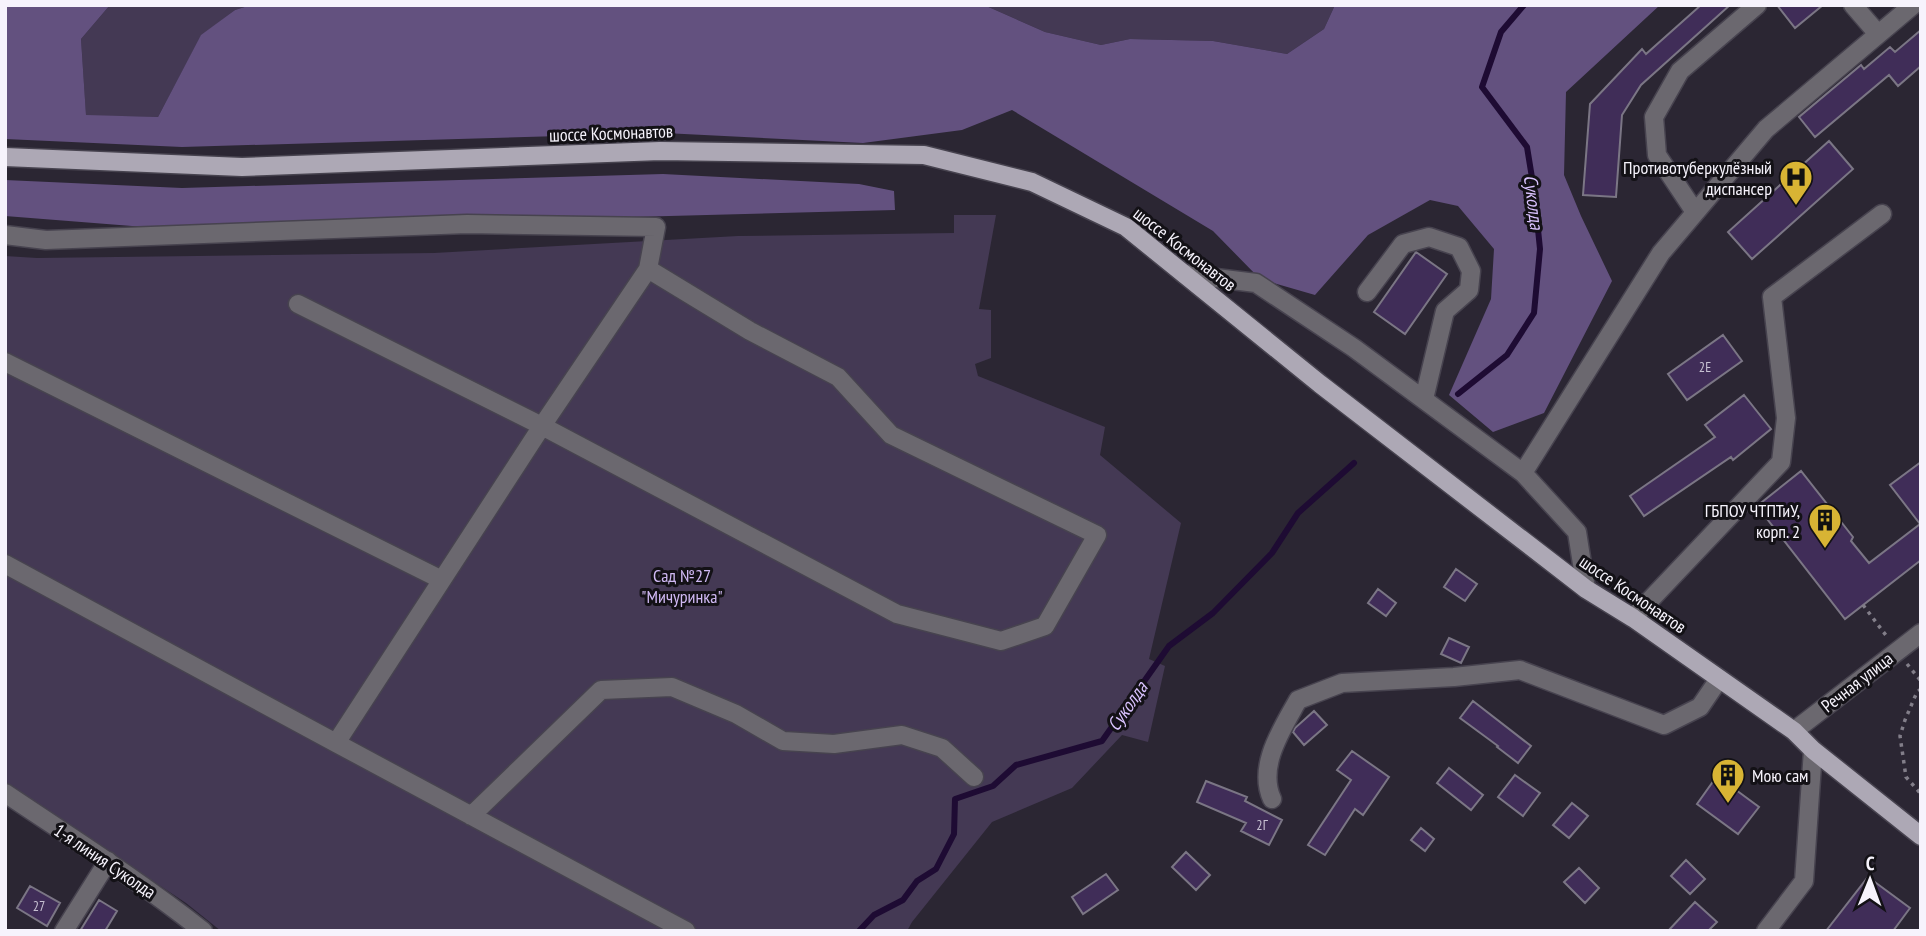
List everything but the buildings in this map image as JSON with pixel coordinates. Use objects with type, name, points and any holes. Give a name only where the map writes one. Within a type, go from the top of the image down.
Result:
[{"type":"main road","name":"шоссе Космонавтов","points":[[5,158],[243,167],[660,151],[924,155],[1032,182],[1126,227],[1320,384],[1586,589],[1633,618],[1794,731],[1921,836]]},
{"type":"street","points":[[1695,212],[1657,155],[1654,117],[1680,71],[1757,5]]},
{"type":"street","points":[[1853,5],[1878,34]]},
{"type":"street","points":[[1523,473],[1661,253],[1695,212],[1766,129],[1913,5]]},
{"type":"street","points":[[1633,618],[1781,462],[1786,418],[1772,298],[1882,214]]},
{"type":"street","points":[[5,235],[46,240],[467,224],[656,228],[648,269],[542,426],[336,743]]},
{"type":"street","points":[[1367,292],[1403,244],[1429,237],[1459,247],[1471,271],[1469,290],[1445,310],[1424,400]]},
{"type":"street","points":[[298,304],[542,426],[897,614],[1001,641],[1045,626],[1097,535],[891,435],[838,377],[750,331],[648,269]]},
{"type":"street","points":[[1184,274],[1256,283],[1354,348],[1523,473],[1577,532],[1586,589]]},
{"type":"street","points":[[5,362],[442,580]]},
{"type":"street","points":[[5,564],[686,931]]},
{"type":"street","name":"Речная улица","points":[[1794,731],[1921,633]]},
{"type":"street","points":[[1272,799],[1266,787],[1273,748],[1298,701],[1342,683],[1454,677],[1520,670],[1664,725],[1699,706],[1719,679]]},
{"type":"street","points":[[471,816],[601,690],[672,687],[736,714],[783,741],[834,744],[902,735],[942,748],[974,777]]},
{"type":"street","points":[[1766,931],[1804,881],[1814,750]]},
{"type":"street","name":"1-я линия Суколда","points":[[5,793],[108,862],[203,931]]},
{"type":"street","points":[[64,931],[108,862]]},
{"type":"path","points":[[1921,689],[1917,692],[1900,736],[1906,777],[1921,794]]},
{"type":"green space","points":[[110,5],[251,5],[235,10],[201,36],[158,117],[86,116],[81,39]]},
{"type":"green space","points":[[984,5],[1335,5],[1324,29],[1287,54],[1213,41],[1130,39],[1101,45],[1045,32]]},
{"type":"green space","name":"Сад №27 \"Мичуринка\"","points":[[954,215],[996,215],[979,309],[991,310],[991,358],[975,364],[978,376],[1105,427],[1100,455],[1181,523],[1149,659],[1165,666],[1148,742],[1122,735],[1072,788],[992,822],[907,931],[221,931],[186,903],[5,783],[5,256],[37,258],[434,253],[738,236],[954,233]]},
{"type":"shaded area","points":[[5,5],[110,5],[81,39],[86,115],[158,117],[201,35],[235,10],[251,5],[984,5],[1045,32],[1101,45],[1130,39],[1213,41],[1287,54],[1324,29],[1335,5],[1660,5],[1566,92],[1564,175],[1612,281],[1544,413],[1493,432],[1449,395],[1491,299],[1494,249],[1458,206],[1430,200],[1368,235],[1315,295],[1260,279],[1213,231],[1012,110],[962,130],[863,143],[664,133],[182,147],[5,139]]},
{"type":"shaded area","points":[[663,174],[859,184],[894,191],[895,210],[170,229],[5,216],[5,180],[182,188]]},
{"type":"waterway","name":"Суколда","points":[[1458,394],[1507,355],[1534,313],[1540,249],[1527,147],[1482,87],[1501,32],[1524,5]]},
{"type":"waterway","name":"Суколда","points":[[859,931],[874,915],[903,900],[917,881],[936,869],[954,834],[955,799],[993,786],[1016,765],[1102,741],[1169,646],[1213,613],[1272,553],[1298,513],[1354,463]]},
{"type":"place","name":"Противотуберкулёзный диспансер","points":[[1796,207]]},
{"type":"place","name":"ГБПОУ ЧТПТиУ, корп. 2","points":[[1825,550]]},
{"type":"place","name":"Мою сам","points":[[1728,805]]}]
